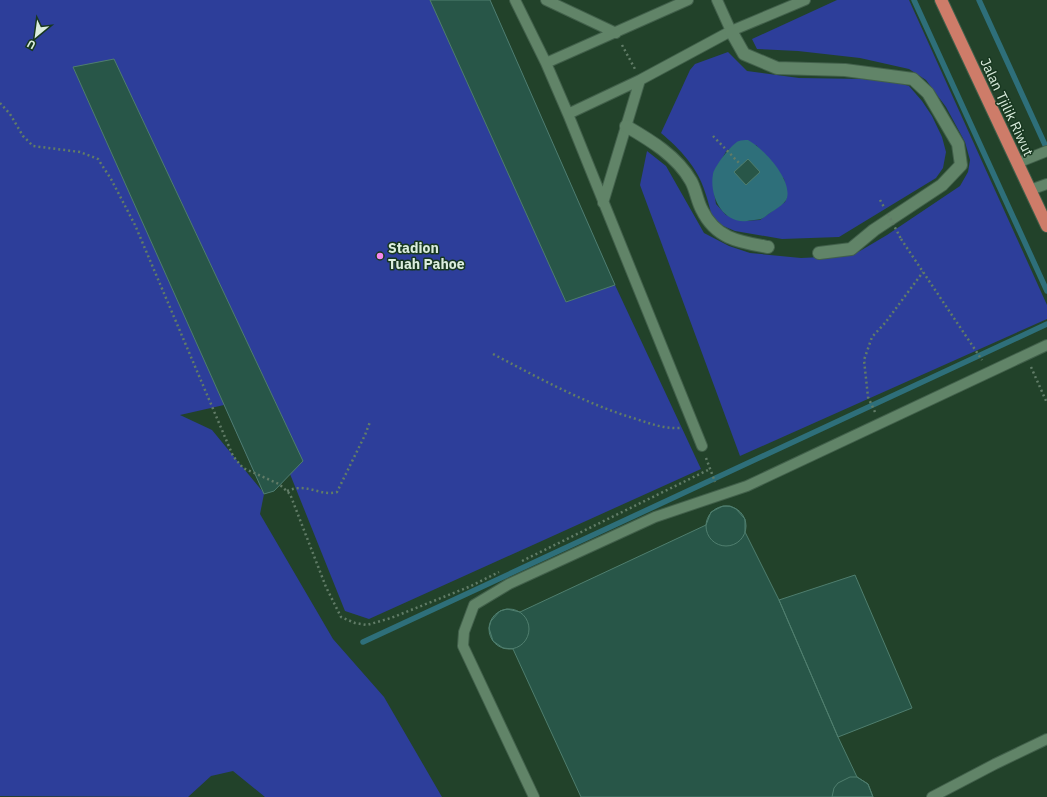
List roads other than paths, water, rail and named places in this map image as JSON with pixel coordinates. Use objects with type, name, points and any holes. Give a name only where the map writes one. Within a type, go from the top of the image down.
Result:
[{"type":"highway","name":"Jalan Tjilik Riwut","points":[[943,0],[1047,226]]},
{"type":"street","points":[[731,31],[744,54],[777,68],[845,70],[913,79],[928,94],[958,144],[961,165],[942,185],[874,230],[851,249],[820,253]]},
{"type":"street","points":[[626,126],[657,144],[680,166],[691,181],[702,211],[716,231],[736,241],[768,247]]},
{"type":"lane","points":[[515,0],[546,63],[568,114],[702,446]]},
{"type":"lane","points":[[546,0],[616,33]]},
{"type":"lane","points":[[546,63],[688,0]]},
{"type":"lane","points":[[717,0],[731,31]]},
{"type":"lane","points":[[568,114],[640,80],[731,31],[805,0]]},
{"type":"lane","points":[[603,203],[640,80]]},
{"type":"lane","points":[[1017,162],[1047,151]]},
{"type":"lane","points":[[1030,190],[1047,184]]},
{"type":"lane","points":[[534,797],[463,646],[464,632],[474,605],[508,584],[655,517],[747,486],[1047,345]]},
{"type":"lane","points":[[932,797],[1047,739]]},
{"type":"water","points":[[748,140],[768,157],[781,173],[787,190],[787,198],[786,201],[762,219],[738,221],[724,213],[719,206],[715,199],[712,182],[714,171],[728,150],[740,141]]},
{"type":"waterway","points":[[914,0],[1047,291]]},
{"type":"waterway","points":[[979,0],[1047,149]]},
{"type":"waterway","points":[[363,642],[1047,324]]},
{"type":"place","name":"Stadion Tuah Pahoe","points":[[380,256]]}]
